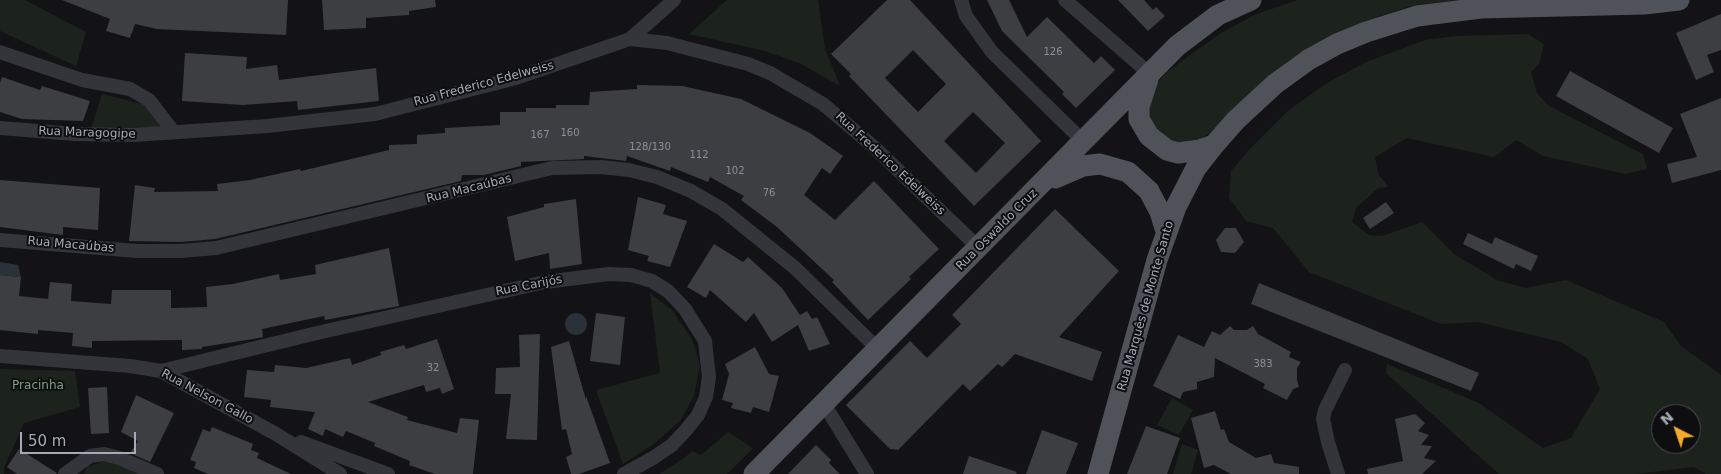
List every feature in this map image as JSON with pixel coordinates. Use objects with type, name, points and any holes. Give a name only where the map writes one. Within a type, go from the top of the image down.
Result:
[{"type":"main road","name":"Rua Oswaldo Cruz","points":[[754,474],[879,350],[1177,46],[1222,7],[1251,0]]},
{"type":"main road","name":"Rua Marquês de Monte Santo","points":[[1098,474],[1166,231],[1185,187],[1214,145],[1259,97],[1308,60],[1337,44],[1392,22],[1447,10],[1644,4],[1679,0]]},
{"type":"main road","points":[[1150,74],[1138,107],[1140,119],[1149,136],[1167,150],[1178,153],[1200,150],[1214,145]]},
{"type":"main road","points":[[1038,189],[1067,171],[1083,166],[1100,164],[1112,166],[1128,172],[1149,191],[1160,212],[1166,231]]},
{"type":"street","points":[[630,39],[674,0]]},
{"type":"street","points":[[961,0],[973,27],[992,52],[1084,142]]},
{"type":"street","points":[[1065,0],[1150,74]]},
{"type":"street","name":"Rua Frederico Edelweiss","points":[[173,131],[268,126],[375,114],[516,78],[630,39],[667,43],[728,57],[770,73],[797,88],[848,124],[979,248]]},
{"type":"street","points":[[0,52],[82,80],[130,89],[149,100],[173,131]]},
{"type":"street","name":"Rua Maragogipe","points":[[0,128],[85,135],[134,135],[173,131]]},
{"type":"street","name":"Rua Macaúbas","points":[[0,240],[137,251],[181,251],[216,248],[552,168],[602,166],[657,177],[691,191],[722,209],[795,268],[879,350]]},
{"type":"street","name":"Rua Carijós","points":[[161,371],[317,333],[545,282],[609,274],[631,275],[652,281],[668,291],[685,309],[705,341],[709,377],[706,397],[698,415],[686,430],[660,453],[624,474]]},
{"type":"street","name":"Rua Nelson Gallo","points":[[0,356],[130,366],[161,371],[276,434],[340,474]]},
{"type":"street","points":[[1338,474],[1323,419],[1325,410],[1345,370]]},
{"type":"street","points":[[824,404],[867,474]]},
{"type":"street","points":[[276,434],[388,474]]},
{"type":"street","points":[[65,474],[90,456],[104,454],[119,458],[157,474]]},
{"type":"green space","points":[[0,0],[25,0],[86,32],[76,66],[0,31]]},
{"type":"green space","points":[[727,0],[818,0],[825,49],[840,86],[801,64],[765,51],[689,34]]},
{"type":"green space","points":[[1297,0],[1456,0],[1411,6],[1365,21],[1330,36],[1296,55],[1267,77],[1209,134],[1192,143],[1176,144],[1153,127],[1148,114],[1157,84],[1168,71],[1221,33],[1254,15]]},
{"type":"green space","points":[[1528,34],[1544,44],[1539,64],[1531,72],[1537,93],[1549,106],[1643,154],[1647,169],[1626,174],[1543,156],[1516,140],[1494,157],[1407,138],[1375,157],[1378,174],[1389,187],[1378,188],[1356,208],[1352,222],[1369,235],[1382,236],[1422,222],[1454,254],[1499,281],[1526,288],[1566,280],[1664,322],[1681,346],[1721,375],[1721,474],[1706,474],[1694,467],[1636,474],[1499,474],[1386,373],[1387,364],[1479,403],[1543,448],[1571,438],[1600,389],[1588,359],[1561,342],[1478,322],[1441,324],[1309,272],[1273,228],[1246,221],[1229,198],[1231,171],[1289,110],[1327,83],[1366,62],[1425,40],[1457,36]]},
{"type":"green space","points":[[102,94],[146,105],[162,125],[151,129],[91,129]]},
{"type":"green space","points":[[650,293],[672,310],[692,339],[700,365],[694,396],[680,421],[655,443],[623,464],[596,390],[660,373]]},
{"type":"green space","name":"Pracinha","points":[[0,369],[75,371],[80,407],[24,423],[4,468],[4,474],[0,474]]},
{"type":"green space","points":[[1172,398],[1193,410],[1179,435],[1157,425]]},
{"type":"green space","points":[[728,432],[753,448],[727,474],[659,474],[692,451],[701,455]]},
{"type":"green space","points":[[1182,444],[1198,450],[1191,474],[1173,474]]},
{"type":"green space","points":[[105,461],[118,462],[140,474],[84,474],[87,467]]},
{"type":"shaded area","points":[[0,262],[18,265],[21,277],[0,275]]},
{"type":"shaded area","points":[[576,313],[584,316],[587,324],[584,332],[576,335],[568,332],[565,324],[568,316]]},
{"type":"building","points":[[62,0],[288,0],[286,35],[157,29],[135,24],[130,38],[106,31],[110,19]]},
{"type":"building","points":[[322,0],[435,0],[436,7],[409,11],[409,15],[366,18],[366,28],[324,30]]},
{"type":"building","points":[[887,0],[910,0],[1041,141],[974,206],[849,76],[851,74],[831,54]],"holes":[[[913,50],[946,84],[918,112],[885,78]],[[973,112],[1005,143],[976,173],[944,141]]]},
{"type":"building","points":[[987,0],[1009,0],[1027,37],[1047,17],[1094,63],[1101,56],[1115,70],[1076,108],[1062,94],[1064,92],[1002,31]]},
{"type":"building","points":[[1118,0],[1144,0],[1153,10],[1156,7],[1165,16],[1148,31]]},
{"type":"building","points":[[1721,14],[1721,50],[1707,55],[1714,72],[1696,80],[1676,33]]},
{"type":"building","points":[[185,53],[247,57],[246,69],[277,65],[279,80],[376,68],[379,101],[298,110],[297,101],[243,105],[182,101]]},
{"type":"building","points":[[1570,71],[1673,128],[1659,153],[1556,96]]},
{"type":"building","points":[[2,77],[40,90],[42,86],[90,101],[83,121],[22,119],[0,112],[0,83]]},
{"type":"building","points":[[637,85],[682,86],[741,99],[810,133],[843,156],[830,174],[822,168],[804,195],[835,220],[874,181],[939,249],[868,320],[832,282],[834,280],[777,227],[741,200],[744,196],[710,177],[708,182],[671,167],[670,171],[627,156],[626,161],[584,156],[584,159],[521,162],[521,166],[484,175],[462,175],[461,181],[215,239],[181,242],[129,241],[135,185],[155,188],[154,192],[218,191],[217,184],[250,180],[300,169],[301,171],[389,150],[389,145],[417,144],[417,135],[445,133],[445,128],[500,125],[500,112],[526,112],[526,108],[556,108],[556,105],[589,105],[590,92],[637,89]]},
{"type":"building","points":[[1721,98],[1721,170],[1672,183],[1667,164],[1697,157],[1680,114]]},
{"type":"building","points":[[0,180],[100,188],[98,230],[63,227],[63,235],[0,227]]},
{"type":"building","points":[[638,197],[666,205],[663,214],[687,221],[670,267],[647,261],[649,256],[628,250]]},
{"type":"building","points":[[576,199],[582,264],[550,269],[549,253],[515,261],[507,217],[544,207],[544,204]]},
{"type":"building","points":[[1386,202],[1394,213],[1370,229],[1363,218]]},
{"type":"building","points":[[1055,209],[1119,271],[1059,337],[1102,352],[1092,381],[1015,354],[1002,367],[998,364],[970,391],[963,384],[898,450],[890,449],[846,405],[910,341],[927,358],[961,324],[952,315]]},
{"type":"building","points":[[1225,228],[1236,228],[1244,242],[1235,253],[1221,252],[1216,240]]},
{"type":"building","points":[[1468,233],[1492,244],[1495,237],[1538,256],[1531,271],[1516,264],[1514,269],[1463,244]]},
{"type":"building","points":[[714,244],[743,262],[748,257],[782,288],[800,315],[807,311],[812,319],[817,317],[830,344],[809,351],[798,325],[772,342],[754,313],[746,322],[710,290],[706,298],[687,287]]},
{"type":"building","points":[[389,248],[399,306],[325,320],[324,316],[262,329],[263,337],[202,347],[202,349],[182,350],[182,340],[92,341],[92,348],[72,346],[73,333],[38,330],[38,334],[0,330],[0,275],[21,277],[19,296],[48,299],[50,282],[72,284],[71,301],[111,304],[112,290],[171,290],[171,308],[207,307],[206,287],[233,284],[279,274],[280,280],[316,274],[315,265]]},
{"type":"building","points":[[1259,283],[1479,373],[1471,391],[1251,304]]},
{"type":"building","points":[[596,313],[625,317],[620,365],[590,361]]},
{"type":"building","points":[[1230,326],[1234,330],[1247,330],[1253,326],[1258,334],[1291,352],[1289,357],[1301,362],[1297,368],[1299,387],[1293,389],[1287,400],[1263,388],[1265,384],[1215,358],[1214,377],[1197,382],[1197,389],[1183,392],[1180,399],[1153,386],[1178,335],[1204,347],[1212,331],[1220,335]]},
{"type":"building","points":[[540,334],[537,440],[506,439],[511,394],[495,394],[496,368],[520,367],[519,335]]},
{"type":"building","points":[[437,339],[454,389],[442,394],[440,388],[426,392],[424,385],[368,402],[408,417],[407,420],[457,433],[460,418],[479,420],[473,474],[435,474],[409,465],[410,461],[374,446],[375,443],[346,431],[343,437],[325,429],[323,436],[308,429],[315,412],[270,407],[271,400],[244,397],[247,370],[274,372],[275,365],[306,368],[350,358],[352,365],[381,355],[380,352],[404,345],[406,349]]},
{"type":"building","points":[[569,341],[586,400],[586,396],[610,463],[579,474],[571,474],[566,457],[572,454],[566,429],[562,430],[551,347]]},
{"type":"building","points":[[755,347],[769,374],[779,376],[769,412],[753,407],[751,413],[731,408],[733,403],[722,400],[729,374],[725,364]]},
{"type":"building","points":[[107,387],[109,433],[91,434],[88,388]]},
{"type":"building","points":[[136,395],[174,413],[150,462],[130,453],[138,441],[121,432]]},
{"type":"building","points":[[1215,411],[1221,430],[1224,429],[1229,442],[1256,458],[1271,454],[1274,463],[1299,467],[1299,474],[1231,474],[1214,465],[1204,468],[1191,418]]},
{"type":"building","points":[[1415,414],[1425,423],[1418,431],[1429,435],[1421,445],[1432,446],[1424,458],[1436,461],[1422,474],[1368,474],[1367,469],[1403,461],[1395,419]]},
{"type":"building","points":[[1146,426],[1180,438],[1167,474],[1127,474]]},
{"type":"building","points":[[212,427],[253,444],[251,450],[259,453],[257,458],[291,474],[208,474],[194,468],[196,462],[190,460],[203,429],[210,432]]},
{"type":"building","points":[[1042,430],[1078,443],[1066,474],[1026,474]]},
{"type":"building","points":[[816,445],[831,460],[829,463],[840,474],[788,474]]},
{"type":"building","points":[[19,449],[57,473],[17,474],[7,467]]},
{"type":"building","points":[[969,456],[1017,472],[1016,474],[963,474]]}]
